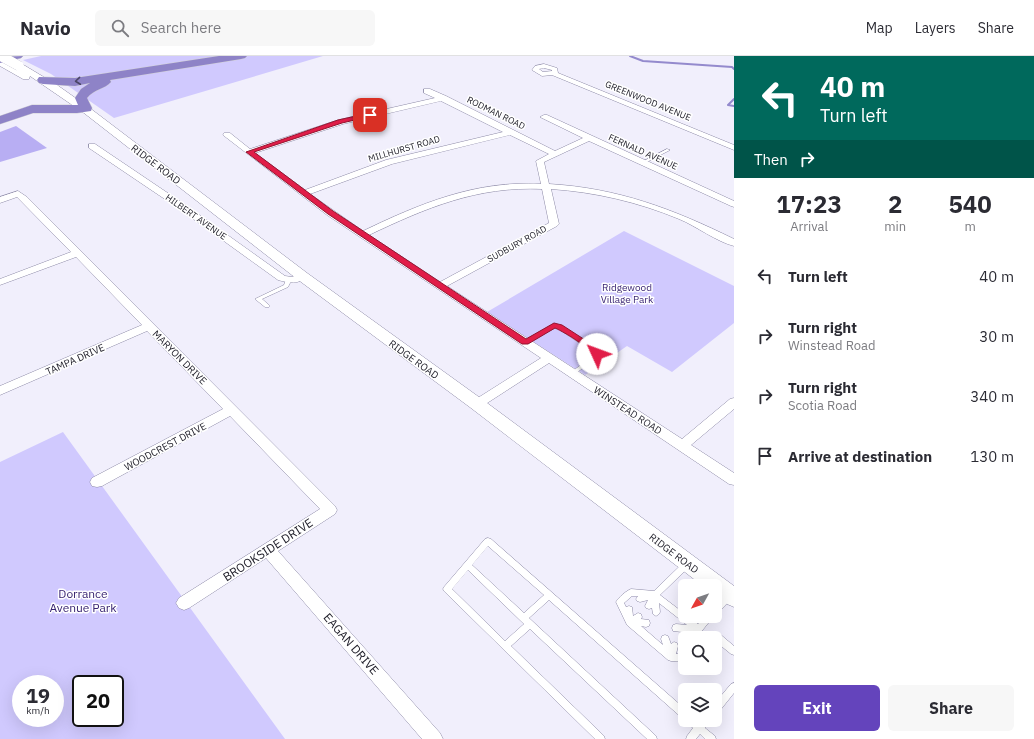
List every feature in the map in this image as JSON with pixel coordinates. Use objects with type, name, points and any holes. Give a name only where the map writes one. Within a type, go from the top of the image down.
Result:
[{"type":"highway","points":[[0,117],[28,104],[39,86],[75,82],[241,56]]},
{"type":"highway","points":[[0,120],[32,109],[86,112],[81,98],[84,93],[106,81],[255,56]]},
{"type":"highway","points":[[0,61],[15,63]]},
{"type":"street","name":"RIDGE ROAD","points":[[1,56],[15,63],[39,86],[86,112],[296,278],[477,404],[732,596]]},
{"type":"street","name":"GREENWOOD AVENUE","points":[[554,73],[734,148]]},
{"type":"street","name":"RODMAN ROAD","points":[[427,91],[555,154]]},
{"type":"street","points":[[250,152],[340,122],[442,98]]},
{"type":"street","name":"FERNALD AVENUE","points":[[544,117],[734,204]]},
{"type":"street","name":"MILLHURST ROAD","points":[[304,193],[389,162],[511,132]]},
{"type":"street","name":"WINSTEAD ROAD","points":[[227,135],[362,235],[734,480]]},
{"type":"street","name":"SUDBURY ROAD","points":[[440,286],[554,224],[540,160],[589,138]]},
{"type":"street","name":"HILBERT AVENUE","points":[[92,146],[181,206],[282,278],[296,278]]},
{"type":"street","points":[[362,235],[421,208],[453,197],[502,188],[547,187],[591,192],[636,201],[683,218],[734,243]]},
{"type":"street","name":"MARYON DRIVE","points":[[0,200],[18,194],[78,253],[312,492]]},
{"type":"street","points":[[724,200],[734,194]]},
{"type":"street","points":[[0,282],[78,253]]},
{"type":"street","name":"TAMPA DRIVE","points":[[0,391],[149,326]]},
{"type":"street","points":[[477,404],[549,358]]},
{"type":"street","points":[[682,446],[734,402]]},
{"type":"street","name":"WOODCREST DRIVE","points":[[97,482],[232,410]]},
{"type":"street","name":"BROOKSIDE DRIVE","points":[[184,603],[330,510],[312,492]]},
{"type":"street","name":"EAGAN DRIVE","points":[[268,550],[434,739]]},
{"type":"lane","points":[[642,163],[668,150]]},
{"type":"lane","points":[[267,306],[258,299],[286,286],[296,278]]},
{"type":"lane","points":[[525,342],[554,326],[559,327],[596,351],[597,354],[594,358],[572,374]]},
{"type":"lane","points":[[601,739],[447,589],[488,541],[678,709]]},
{"type":"lane","points":[[649,606],[656,595],[688,563]]},
{"type":"lane","points":[[467,566],[653,739]]},
{"type":"lane","points":[[678,656],[671,657],[630,622],[620,602],[631,592],[656,595],[698,629]]},
{"type":"lane","points":[[506,646],[549,595]]},
{"type":"lane","points":[[640,599],[656,595]]},
{"type":"lane","points":[[656,595],[656,612]]},
{"type":"lane","points":[[722,605],[732,596]]},
{"type":"lane","points":[[630,609],[630,622]]},
{"type":"lane","points":[[630,622],[638,617]]},
{"type":"lane","points":[[630,622],[646,623]]},
{"type":"lane","points":[[693,631],[698,629],[704,623]]},
{"type":"lane","points":[[676,628],[698,629]]},
{"type":"lane","points":[[666,639],[671,657]]},
{"type":"lane","points":[[722,641],[734,651]]},
{"type":"lane","points":[[671,657],[674,646]]},
{"type":"lane","points":[[722,702],[734,688]]},
{"type":"lane","points":[[690,739],[700,728],[712,739]]},
{"type":"green space","points":[[41,56],[323,56],[114,118],[51,74],[23,60]]},
{"type":"green space","name":"Ridgewood Village Park","points":[[624,231],[734,286],[734,323],[672,372],[627,346],[585,375],[487,312]]},
{"type":"green space","name":"Dorrance Avenue Park","points":[[63,432],[285,739],[0,739],[0,462]]},
{"type":"shaded area","points":[[16,126],[47,148],[0,162],[0,132]]},
{"type":"waterway","points":[[630,56],[643,61],[732,67],[734,69]]},
{"type":"waterway","points":[[734,99],[728,105],[734,106]]},
{"type":"route","points":[[370,115],[340,122],[250,152],[330,213],[525,342],[554,326],[559,327],[588,345],[596,351],[597,354]]}]
